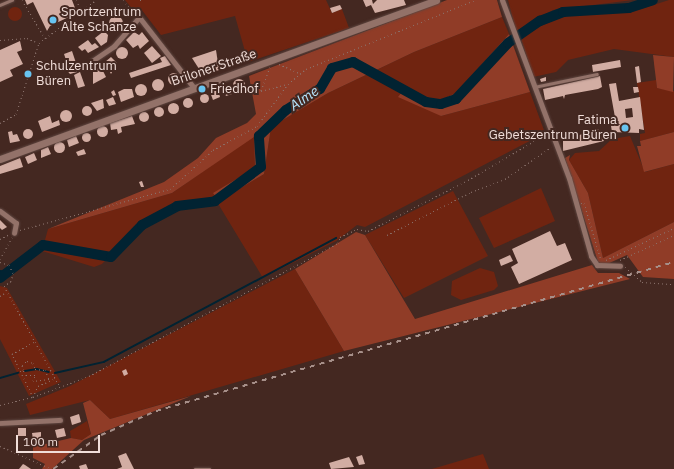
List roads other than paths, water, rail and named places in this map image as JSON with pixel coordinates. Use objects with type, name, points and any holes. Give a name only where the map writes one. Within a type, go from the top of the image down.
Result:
[{"type":"main road","name":"Briloner Straße","points":[[0,159],[436,0]]},
{"type":"street","points":[[502,0],[577,204],[594,261],[604,267],[620,266]]},
{"type":"street","points":[[92,61],[114,46],[139,17],[194,88]]},
{"type":"street","points":[[0,211],[16,223],[14,233]]},
{"type":"street","points":[[0,423],[60,420]]},
{"type":"lane","points":[[0,5],[12,0]]},
{"type":"lane","points":[[534,87],[597,74]]},
{"type":"lane","points":[[195,469],[210,469]]},
{"type":"waterway","name":"Alme","points":[[0,278],[43,245],[111,257],[142,225],[177,206],[215,201],[261,167],[259,136],[286,110],[320,89],[332,68],[353,62],[426,102],[441,104],[456,99],[508,43],[540,21],[563,12],[629,8],[653,0]]},
{"type":"waterway","points":[[55,373],[104,362],[336,238]]},
{"type":"waterway","name":"Alme","points":[[0,271],[7,272]]},
{"type":"waterway","points":[[25,371],[37,369],[49,372]]},
{"type":"waterway","points":[[0,378],[18,373]]},
{"type":"railway","points":[[53,469],[101,435],[156,411],[674,262]]},
{"type":"place","name":"Sportzentrum Alte Schanze","points":[[53,20]]},
{"type":"place","name":"Schulzentrum Büren","points":[[28,74]]},
{"type":"place","name":"Friedhof","points":[[202,89]]},
{"type":"place","name":"Fatima Gebetszentrum Büren","points":[[625,128]]}]
